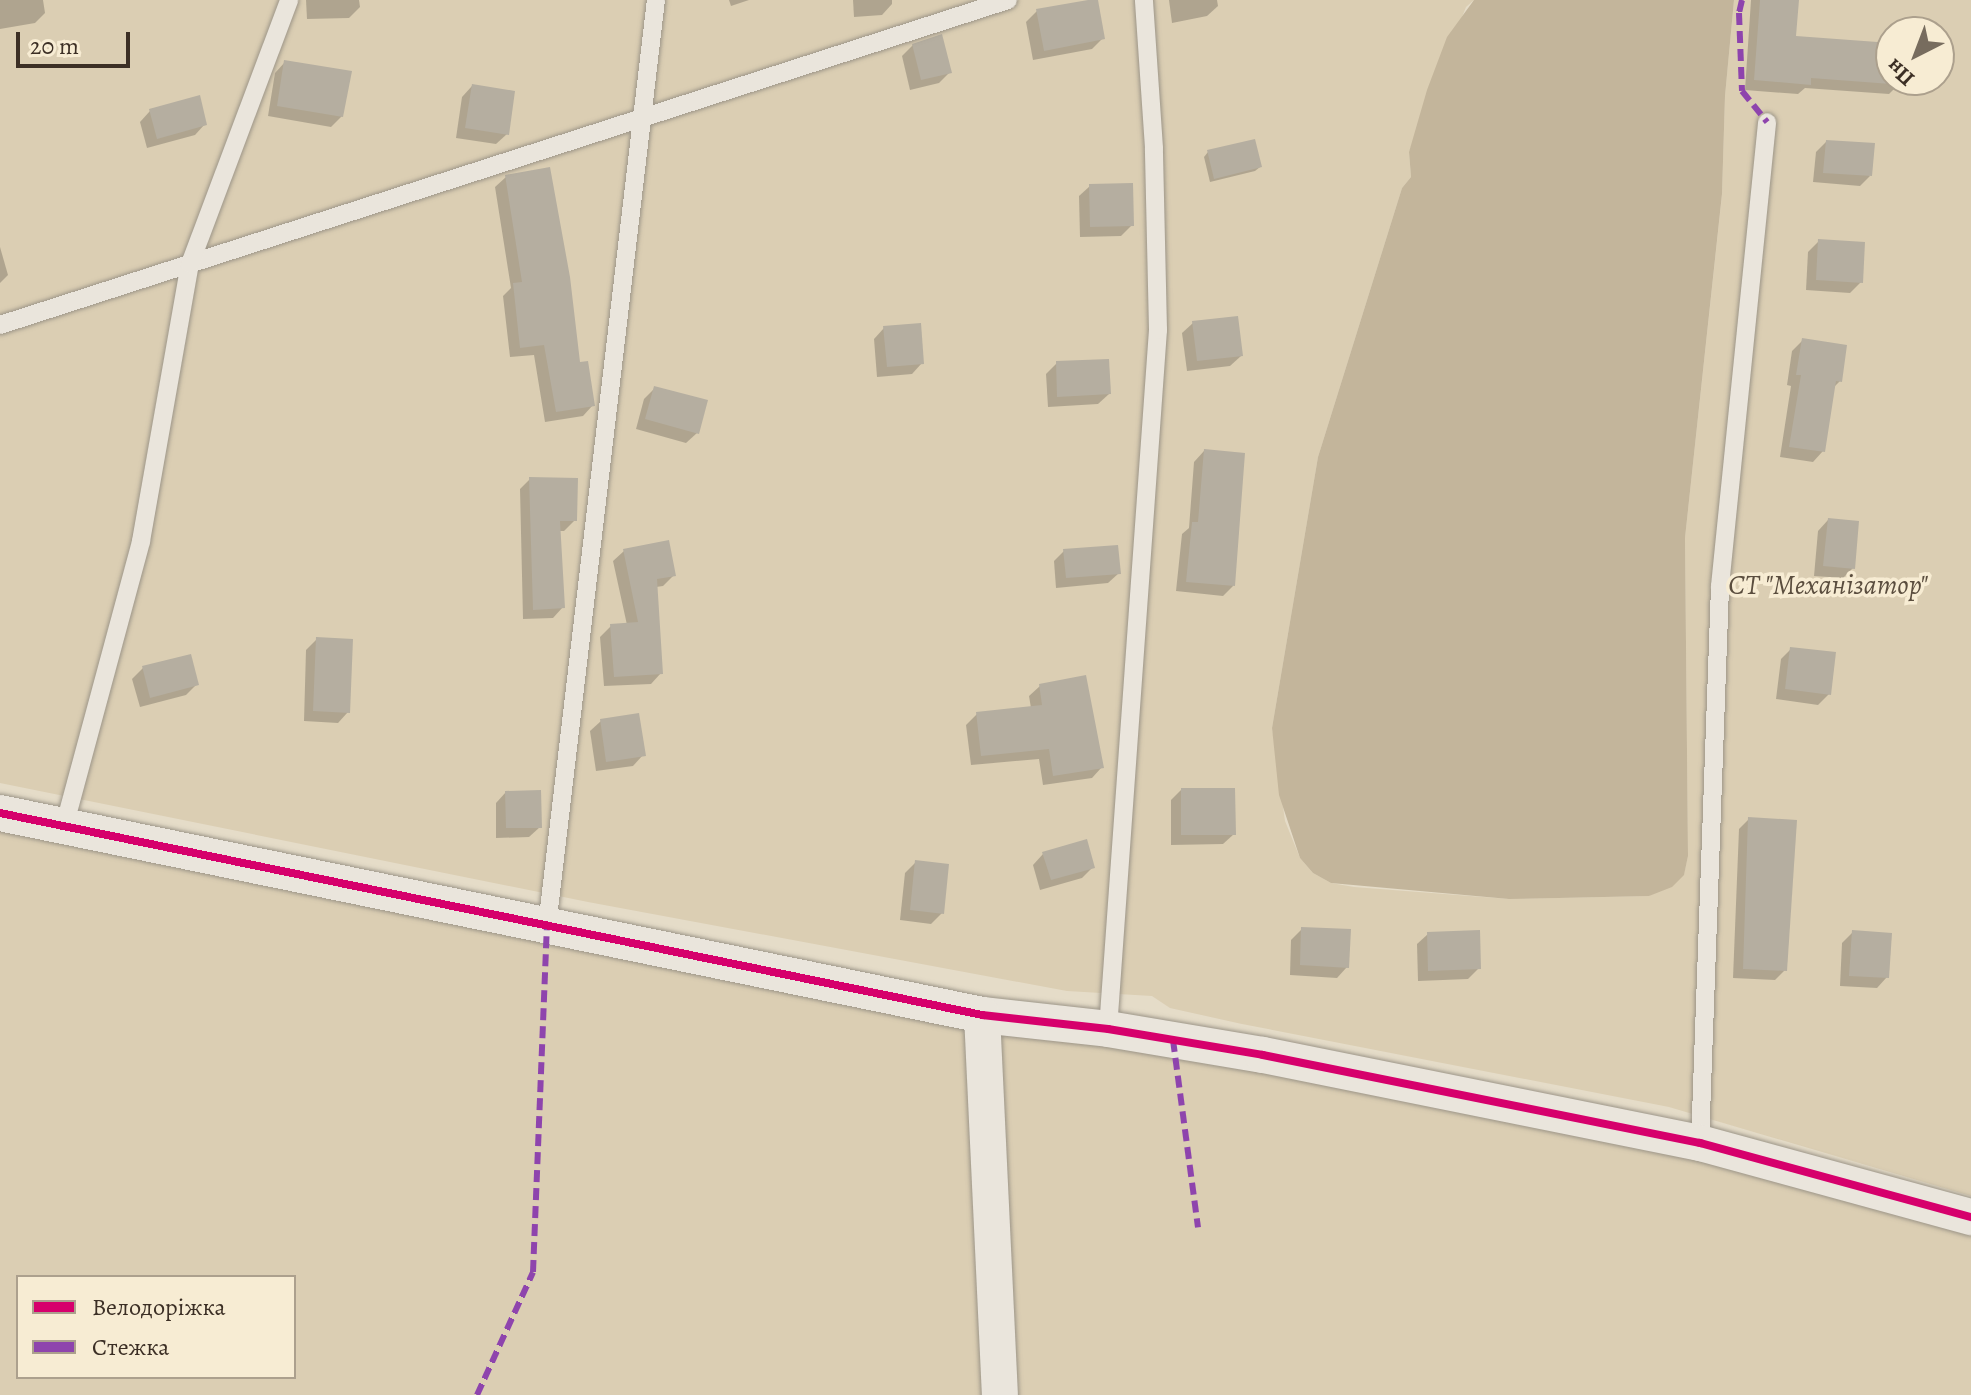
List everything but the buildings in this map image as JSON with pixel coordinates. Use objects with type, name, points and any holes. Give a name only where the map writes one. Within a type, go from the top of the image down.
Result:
[{"type":"street","points":[[0,813],[982,1015],[1108,1029],[1263,1055],[1700,1143],[1971,1217]]},
{"type":"street","points":[[982,1015],[1000,1395]]},
{"type":"lane","points":[[64,827],[104,692],[141,541],[190,264],[289,0]]},
{"type":"lane","points":[[547,926],[656,0]]},
{"type":"lane","points":[[0,325],[1008,0]]},
{"type":"lane","points":[[1108,1029],[1158,330],[1154,148],[1144,0]]},
{"type":"lane","points":[[1700,1143],[1720,586],[1767,122]]},
{"type":"green space","name":"СТ \"Механізатор\"","points":[[0,0],[1474,0],[1466,7],[1409,152],[1411,177],[1402,188],[1318,457],[1272,728],[1285,821],[1300,858],[1313,873],[1331,883],[1354,887],[1509,899],[1649,896],[1684,874],[1688,856],[1685,538],[1722,195],[1725,96],[1734,0],[1971,0],[1971,1196],[1669,1107],[1242,1024],[1170,1008],[1152,996],[1067,991],[588,902],[0,783]]},
{"type":"green space","points":[[0,813],[1108,1029],[1971,1217],[1971,1395],[0,1395]]},
{"type":"shaded area","points":[[1474,0],[1734,0],[1725,96],[1722,194],[1685,538],[1688,856],[1684,875],[1672,887],[1649,896],[1509,899],[1331,883],[1313,873],[1300,858],[1279,795],[1272,728],[1318,457],[1402,188],[1411,177],[1409,152],[1427,90],[1447,37]]},
{"type":"marked path","points":[[1742,0],[1739,13],[1742,91],[1767,122]]},
{"type":"marked path","points":[[477,1395],[533,1272],[547,926]]},
{"type":"marked path","points":[[1173,1040],[1198,1227]]},
{"type":"cycle path","points":[[0,813],[982,1015],[1108,1029],[1263,1055],[1700,1143],[1971,1217]]}]
